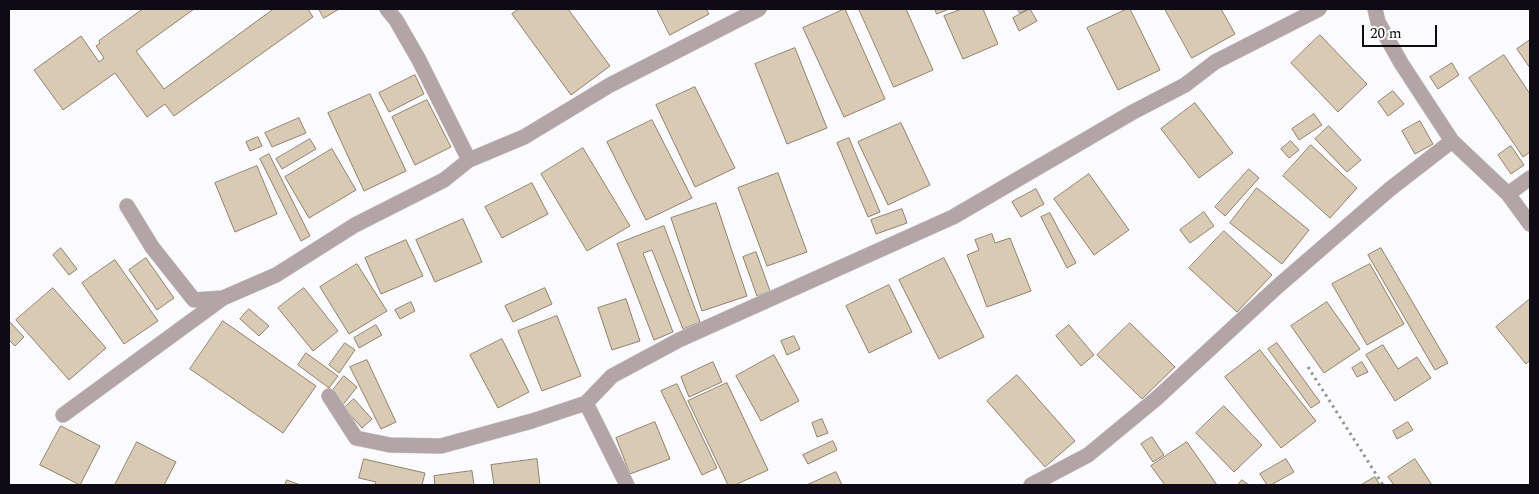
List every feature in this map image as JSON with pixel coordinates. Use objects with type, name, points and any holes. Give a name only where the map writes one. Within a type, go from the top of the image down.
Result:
[{"type":"street","points":[[387,9],[396,20],[419,60],[469,160]]},
{"type":"street","points":[[63,415],[223,298],[276,275],[355,225],[444,180],[469,160],[524,137],[610,85],[759,9]]},
{"type":"street","points":[[329,396],[356,438],[390,446],[441,446],[586,403],[612,376],[679,340],[953,217],[1133,112],[1185,85],[1215,62],[1319,9]]},
{"type":"street","points":[[1375,9],[1378,22],[1401,63],[1452,141],[1508,194],[1530,224]]},
{"type":"street","points":[[1031,485],[1080,460],[1095,449],[1157,398],[1277,288],[1375,202],[1452,141]]},
{"type":"street","points":[[1508,194],[1530,178]]},
{"type":"street","points":[[127,206],[152,247],[194,300],[223,298]]},
{"type":"street","points":[[586,403],[627,485]]},
{"type":"path","points":[[1308,367],[1383,485]]},
{"type":"building","points":[[143,9],[194,9],[136,51],[164,89],[271,9],[308,9],[313,17],[174,116],[165,104],[147,117],[115,73],[63,110],[34,70],[81,36],[99,62],[104,58],[96,46],[100,43],[99,41]]},
{"type":"building","points":[[319,9],[339,9],[324,18]]},
{"type":"building","points":[[519,9],[568,9],[610,66],[571,95],[512,14]]},
{"type":"building","points":[[657,9],[706,9],[709,14],[670,35]]},
{"type":"building","points":[[845,9],[885,99],[844,117],[803,28]]},
{"type":"building","points":[[859,9],[906,9],[933,70],[894,87]]},
{"type":"building","points":[[935,9],[949,9],[937,14]]},
{"type":"building","points":[[962,9],[983,9],[998,44],[963,59],[944,16]]},
{"type":"building","points":[[1018,9],[1029,9],[1020,13]]},
{"type":"building","points":[[1030,9],[1037,21],[1019,31],[1013,18]]},
{"type":"building","points":[[1130,9],[1160,70],[1118,90],[1087,28]]},
{"type":"building","points":[[1165,9],[1221,9],[1235,34],[1192,58]]},
{"type":"building","points":[[1320,35],[1367,84],[1338,112],[1291,63]]},
{"type":"building","points":[[1530,40],[1530,68],[1517,49]]},
{"type":"building","points":[[795,48],[827,128],[787,144],[755,64]]},
{"type":"building","points":[[1504,55],[1530,94],[1530,152],[1523,157],[1469,78]]},
{"type":"building","points":[[1452,63],[1459,75],[1438,89],[1430,77]]},
{"type":"building","points":[[415,75],[424,94],[389,112],[379,93]]},
{"type":"building","points":[[695,87],[735,168],[695,187],[656,105]]},
{"type":"building","points":[[1393,91],[1404,104],[1388,116],[1378,102]]},
{"type":"building","points":[[370,94],[406,171],[364,191],[328,113]]},
{"type":"building","points":[[427,100],[451,147],[415,165],[392,117]]},
{"type":"building","points":[[1195,103],[1233,153],[1199,178],[1161,129]]},
{"type":"building","points":[[1314,114],[1322,125],[1299,140],[1292,129]]},
{"type":"building","points":[[299,118],[306,133],[272,147],[265,133]]},
{"type":"building","points":[[652,120],[692,198],[646,220],[607,142]]},
{"type":"building","points":[[1420,121],[1433,144],[1415,154],[1402,131]]},
{"type":"building","points":[[901,123],[930,185],[888,205],[858,142]]},
{"type":"building","points":[[1329,126],[1361,160],[1347,172],[1315,139]]},
{"type":"building","points":[[258,137],[262,146],[250,151],[246,142]]},
{"type":"building","points":[[849,138],[880,212],[868,217],[837,143]]},
{"type":"building","points":[[310,139],[316,149],[282,169],[276,159]]},
{"type":"building","points":[[1291,141],[1299,150],[1289,158],[1281,149]]},
{"type":"building","points":[[1311,145],[1357,188],[1330,218],[1283,176]]},
{"type":"building","points":[[1511,146],[1524,165],[1511,174],[1498,155]]},
{"type":"building","points":[[583,148],[630,226],[587,251],[541,174]]},
{"type":"building","points":[[332,149],[356,190],[309,218],[285,177]]},
{"type":"building","points":[[269,154],[310,236],[301,241],[260,159]]},
{"type":"building","points":[[257,166],[277,214],[235,232],[215,183]]},
{"type":"building","points":[[1249,169],[1259,178],[1225,216],[1215,207]]},
{"type":"building","points":[[778,173],[807,252],[767,266],[738,188]]},
{"type":"building","points":[[1089,174],[1129,230],[1094,255],[1054,199]]},
{"type":"building","points":[[532,183],[548,214],[502,238],[485,207]]},
{"type":"building","points":[[1257,188],[1309,230],[1282,264],[1230,223]]},
{"type":"building","points":[[1036,189],[1044,204],[1021,217],[1012,202]]},
{"type":"building","points":[[716,203],[747,296],[702,311],[671,218]]},
{"type":"building","points":[[902,209],[907,223],[876,234],[871,220]]},
{"type":"building","points":[[1204,212],[1214,226],[1190,243],[1180,230]]},
{"type":"building","points":[[1050,213],[1076,263],[1067,268],[1041,217]]},
{"type":"building","points":[[463,219],[482,262],[435,282],[416,240]]},
{"type":"building","points":[[664,226],[700,322],[683,329],[652,250],[643,253],[673,332],[654,340],[617,244]]},
{"type":"building","points":[[1224,231],[1272,275],[1237,312],[1189,268]]},
{"type":"building","points":[[992,234],[995,243],[1010,238],[1031,291],[987,307],[967,255],[979,250],[975,240]]},
{"type":"building","points":[[406,240],[423,276],[381,294],[365,258]]},
{"type":"building","points":[[61,248],[77,269],[69,275],[53,255]]},
{"type":"building","points":[[1381,248],[1448,363],[1435,370],[1368,255]]},
{"type":"building","points":[[756,252],[770,291],[757,296],[743,257]]},
{"type":"building","points":[[146,258],[174,298],[157,310],[129,270]]},
{"type":"building","points":[[944,258],[984,337],[939,359],[899,280]]},
{"type":"building","points":[[115,260],[158,321],[124,344],[82,283]]},
{"type":"building","points":[[357,264],[387,311],[349,334],[320,287]]},
{"type":"building","points":[[1370,264],[1404,324],[1367,345],[1332,284]]},
{"type":"building","points":[[889,285],[912,332],[869,353],[846,306]]},
{"type":"building","points":[[53,288],[106,348],[69,380],[16,320]]},
{"type":"building","points":[[304,288],[338,331],[313,351],[278,308]]},
{"type":"building","points":[[545,288],[552,304],[513,322],[505,306]]},
{"type":"building","points":[[626,299],[640,341],[612,350],[598,308]]},
{"type":"building","points":[[1530,299],[1530,360],[1526,364],[1496,327]]},
{"type":"building","points":[[411,302],[415,311],[400,319],[395,310]]},
{"type":"building","points":[[1327,302],[1360,349],[1324,373],[1291,326]]},
{"type":"building","points":[[249,309],[269,326],[259,336],[240,319]]},
{"type":"building","points":[[557,316],[581,376],[542,391],[518,331]]},
{"type":"building","points":[[9,321],[24,337],[15,346],[9,340]]},
{"type":"building","points":[[223,321],[316,386],[283,433],[190,369]]},
{"type":"building","points":[[1130,323],[1175,367],[1142,399],[1097,355]]},
{"type":"building","points":[[376,325],[382,335],[359,348],[354,338]]},
{"type":"building","points":[[1069,325],[1094,355],[1081,366],[1056,336]]},
{"type":"building","points":[[794,336],[800,349],[787,355],[781,341]]},
{"type":"building","points":[[502,339],[529,392],[498,408],[470,355]]},
{"type":"building","points":[[345,343],[355,350],[339,373],[329,365]]},
{"type":"building","points":[[1277,343],[1320,402],[1311,408],[1268,349]]},
{"type":"building","points":[[1383,345],[1398,369],[1417,357],[1431,378],[1395,401],[1366,355]]},
{"type":"building","points":[[1260,350],[1316,421],[1281,448],[1225,377]]},
{"type":"building","points":[[306,353],[338,376],[329,388],[298,365]]},
{"type":"building","points":[[774,355],[799,401],[761,421],[736,376]]},
{"type":"building","points":[[367,360],[396,422],[381,429],[350,367]]},
{"type":"building","points":[[713,362],[722,382],[689,397],[681,377]]},
{"type":"building","points":[[1362,362],[1368,372],[1357,377],[1352,368]]},
{"type":"building","points":[[1017,375],[1075,441],[1045,467],[987,401]]},
{"type":"building","points":[[344,376],[357,387],[342,406],[329,395]]},
{"type":"building","points":[[727,383],[768,470],[735,485],[728,485],[688,401]]},
{"type":"building","points":[[677,384],[717,468],[702,475],[661,391]]},
{"type":"building","points":[[354,399],[372,419],[362,428],[344,408]]},
{"type":"building","points":[[1224,406],[1262,445],[1234,472],[1196,433]]},
{"type":"building","points":[[822,419],[828,433],[817,437],[812,423]]},
{"type":"building","points":[[655,422],[670,459],[630,474],[616,438]]},
{"type":"building","points":[[1408,422],[1413,430],[1397,439],[1393,431]]},
{"type":"building","points":[[61,426],[100,446],[80,485],[40,465]]},
{"type":"building","points":[[1152,437],[1164,455],[1153,462],[1141,444]]},
{"type":"building","points":[[833,441],[837,450],[808,464],[803,455]]},
{"type":"building","points":[[137,442],[176,462],[164,485],[115,485]]},
{"type":"building","points":[[1187,442],[1217,485],[1165,485],[1151,466]]},
{"type":"building","points":[[364,459],[425,473],[422,485],[375,485],[376,482],[359,478]]},
{"type":"building","points":[[537,459],[540,485],[494,485],[491,465]]},
{"type":"building","points":[[1286,459],[1294,472],[1271,485],[1267,485],[1260,474]]},
{"type":"building","points":[[1415,459],[1432,485],[1394,485],[1388,477]]},
{"type":"building","points":[[472,471],[474,485],[435,485],[434,476]]},
{"type":"building","points":[[836,472],[842,485],[807,485]]},
{"type":"building","points":[[1375,477],[1380,485],[1361,485]]},
{"type":"building","points":[[287,480],[300,485],[285,485]]},
{"type":"building","points":[[1242,480],[1249,485],[1238,485]]}]
